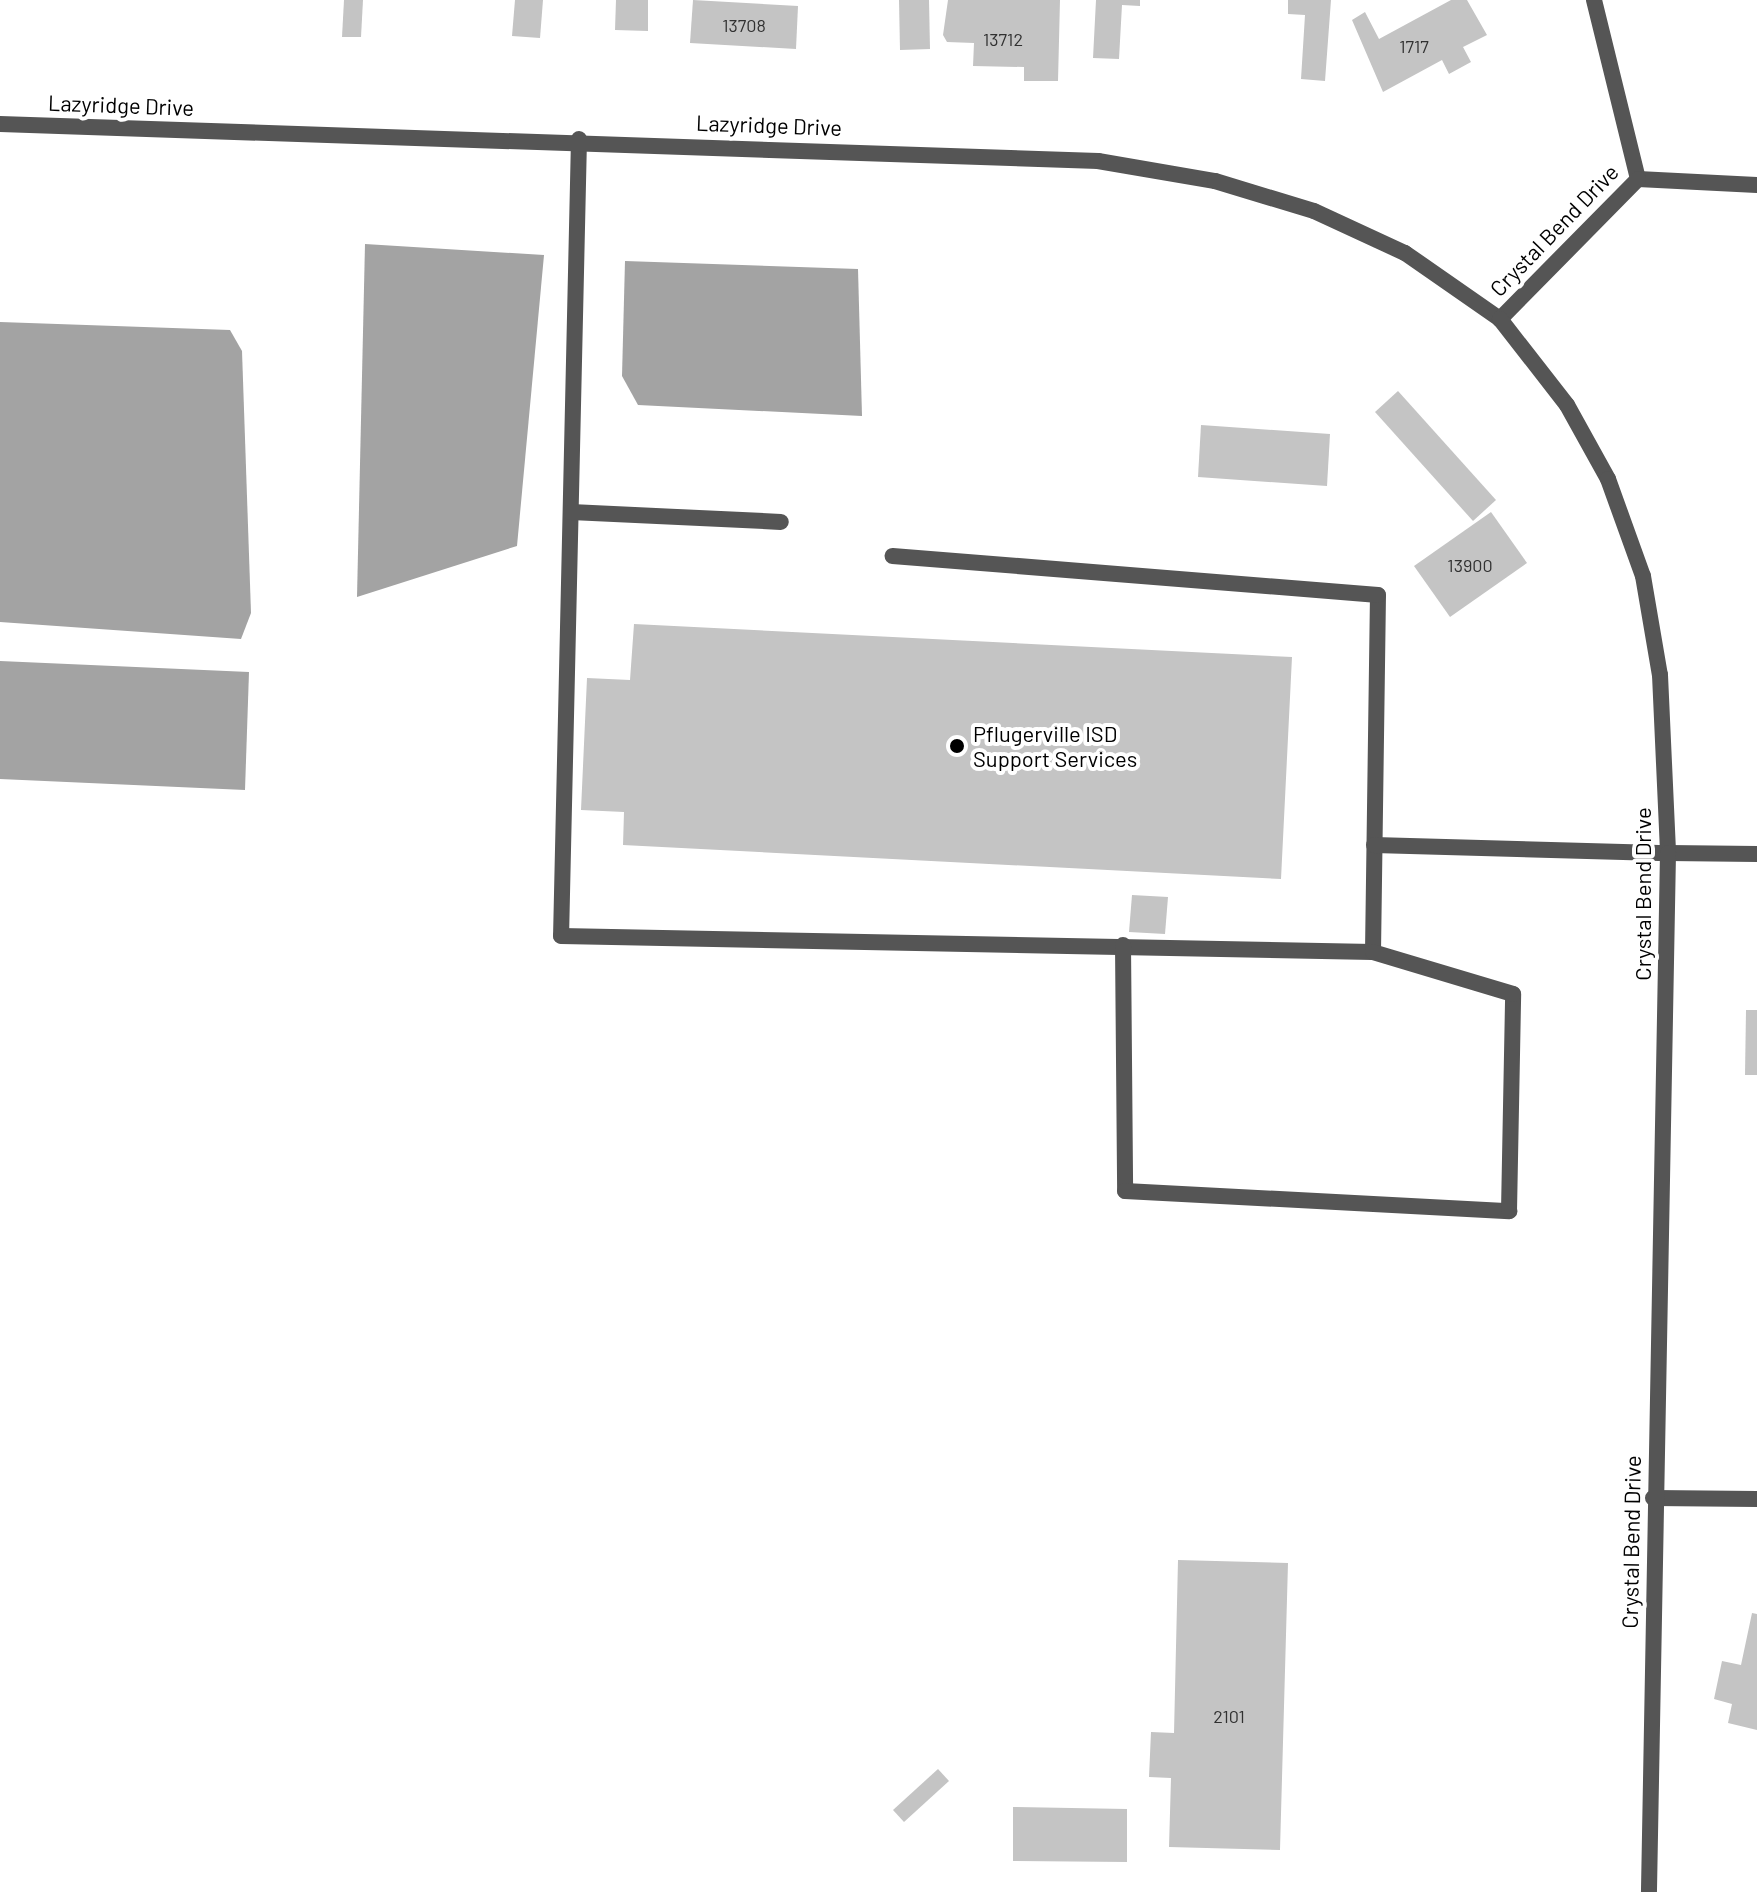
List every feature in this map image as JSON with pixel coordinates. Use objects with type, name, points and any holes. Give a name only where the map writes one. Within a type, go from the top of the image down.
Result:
[{"type":"street","name":"Crystal Bend Drive","points":[[1594,0],[1638,179],[1500,319],[1567,405],[1601,467],[1643,576],[1660,675],[1668,853],[1653,1498],[1649,1892]]},
{"type":"street","name":"Lazyridge Drive","points":[[0,124],[579,139],[1098,161],[1215,181],[1314,211],[1405,253],[1500,319]]},
{"type":"street","points":[[579,139],[561,936],[1123,945],[1373,952],[1513,994],[1509,1211],[1125,1191],[1123,945]]},
{"type":"street","points":[[1638,179],[1757,185]]},
{"type":"street","points":[[571,512],[781,522]]},
{"type":"street","points":[[893,556],[1378,595],[1373,952]]},
{"type":"street","points":[[1374,845],[1757,854]]},
{"type":"street","points":[[1653,1498],[1757,1499]]},
{"type":"shaded area","points":[[365,244],[544,255],[517,546],[357,597]]},
{"type":"shaded area","points":[[625,261],[858,269],[862,416],[638,405],[622,376]]},
{"type":"shaded area","points":[[0,322],[230,330],[242,351],[251,613],[241,639],[0,622]]},
{"type":"shaded area","points":[[0,661],[249,672],[245,790],[0,779]]},
{"type":"building","points":[[344,0],[363,0],[361,37],[342,37]]},
{"type":"building","points":[[515,0],[543,0],[540,38],[512,36]]},
{"type":"building","points":[[616,0],[648,0],[648,31],[615,30]]},
{"type":"building","points":[[693,0],[798,6],[796,49],[690,43]]},
{"type":"building","points":[[899,0],[929,0],[930,49],[900,50]]},
{"type":"building","points":[[948,0],[1060,0],[1058,81],[1024,81],[1024,67],[973,66],[974,43],[947,42],[943,35]]},
{"type":"building","points":[[1096,0],[1140,0],[1140,6],[1122,5],[1119,59],[1093,58]]},
{"type":"building","points":[[1288,0],[1331,0],[1325,81],[1301,79],[1305,15],[1288,14]]},
{"type":"building","points":[[1451,0],[1467,0],[1487,35],[1463,47],[1471,62],[1449,74],[1442,60],[1383,92],[1352,20],[1365,12],[1379,39]]},
{"type":"building","points":[[1398,391],[1496,500],[1473,521],[1375,412]]},
{"type":"building","points":[[1201,425],[1330,434],[1327,486],[1198,477]]},
{"type":"building","points":[[1491,512],[1527,563],[1450,617],[1414,566]]},
{"type":"building","name":"Pflugerville ISD Support Services","points":[[634,624],[1292,657],[1281,879],[623,845],[624,812],[581,810],[587,678],[630,680]]},
{"type":"building","points":[[1132,895],[1168,897],[1165,934],[1129,932]]},
{"type":"building","points":[[1746,1010],[1757,1010],[1757,1075],[1745,1075]]},
{"type":"building","points":[[1178,1560],[1288,1563],[1280,1850],[1169,1847],[1171,1778],[1149,1777],[1151,1732],[1174,1733]]},
{"type":"building","points":[[1752,1613],[1757,1614],[1757,1730],[1728,1723],[1732,1704],[1714,1699],[1722,1661],[1741,1665]]},
{"type":"building","points":[[938,1769],[949,1781],[904,1822],[893,1810]]},
{"type":"building","points":[[1013,1807],[1127,1809],[1127,1862],[1013,1861]]},
{"type":"place","name":"Pflugerville ISD Support Services","points":[[957,746]]}]
